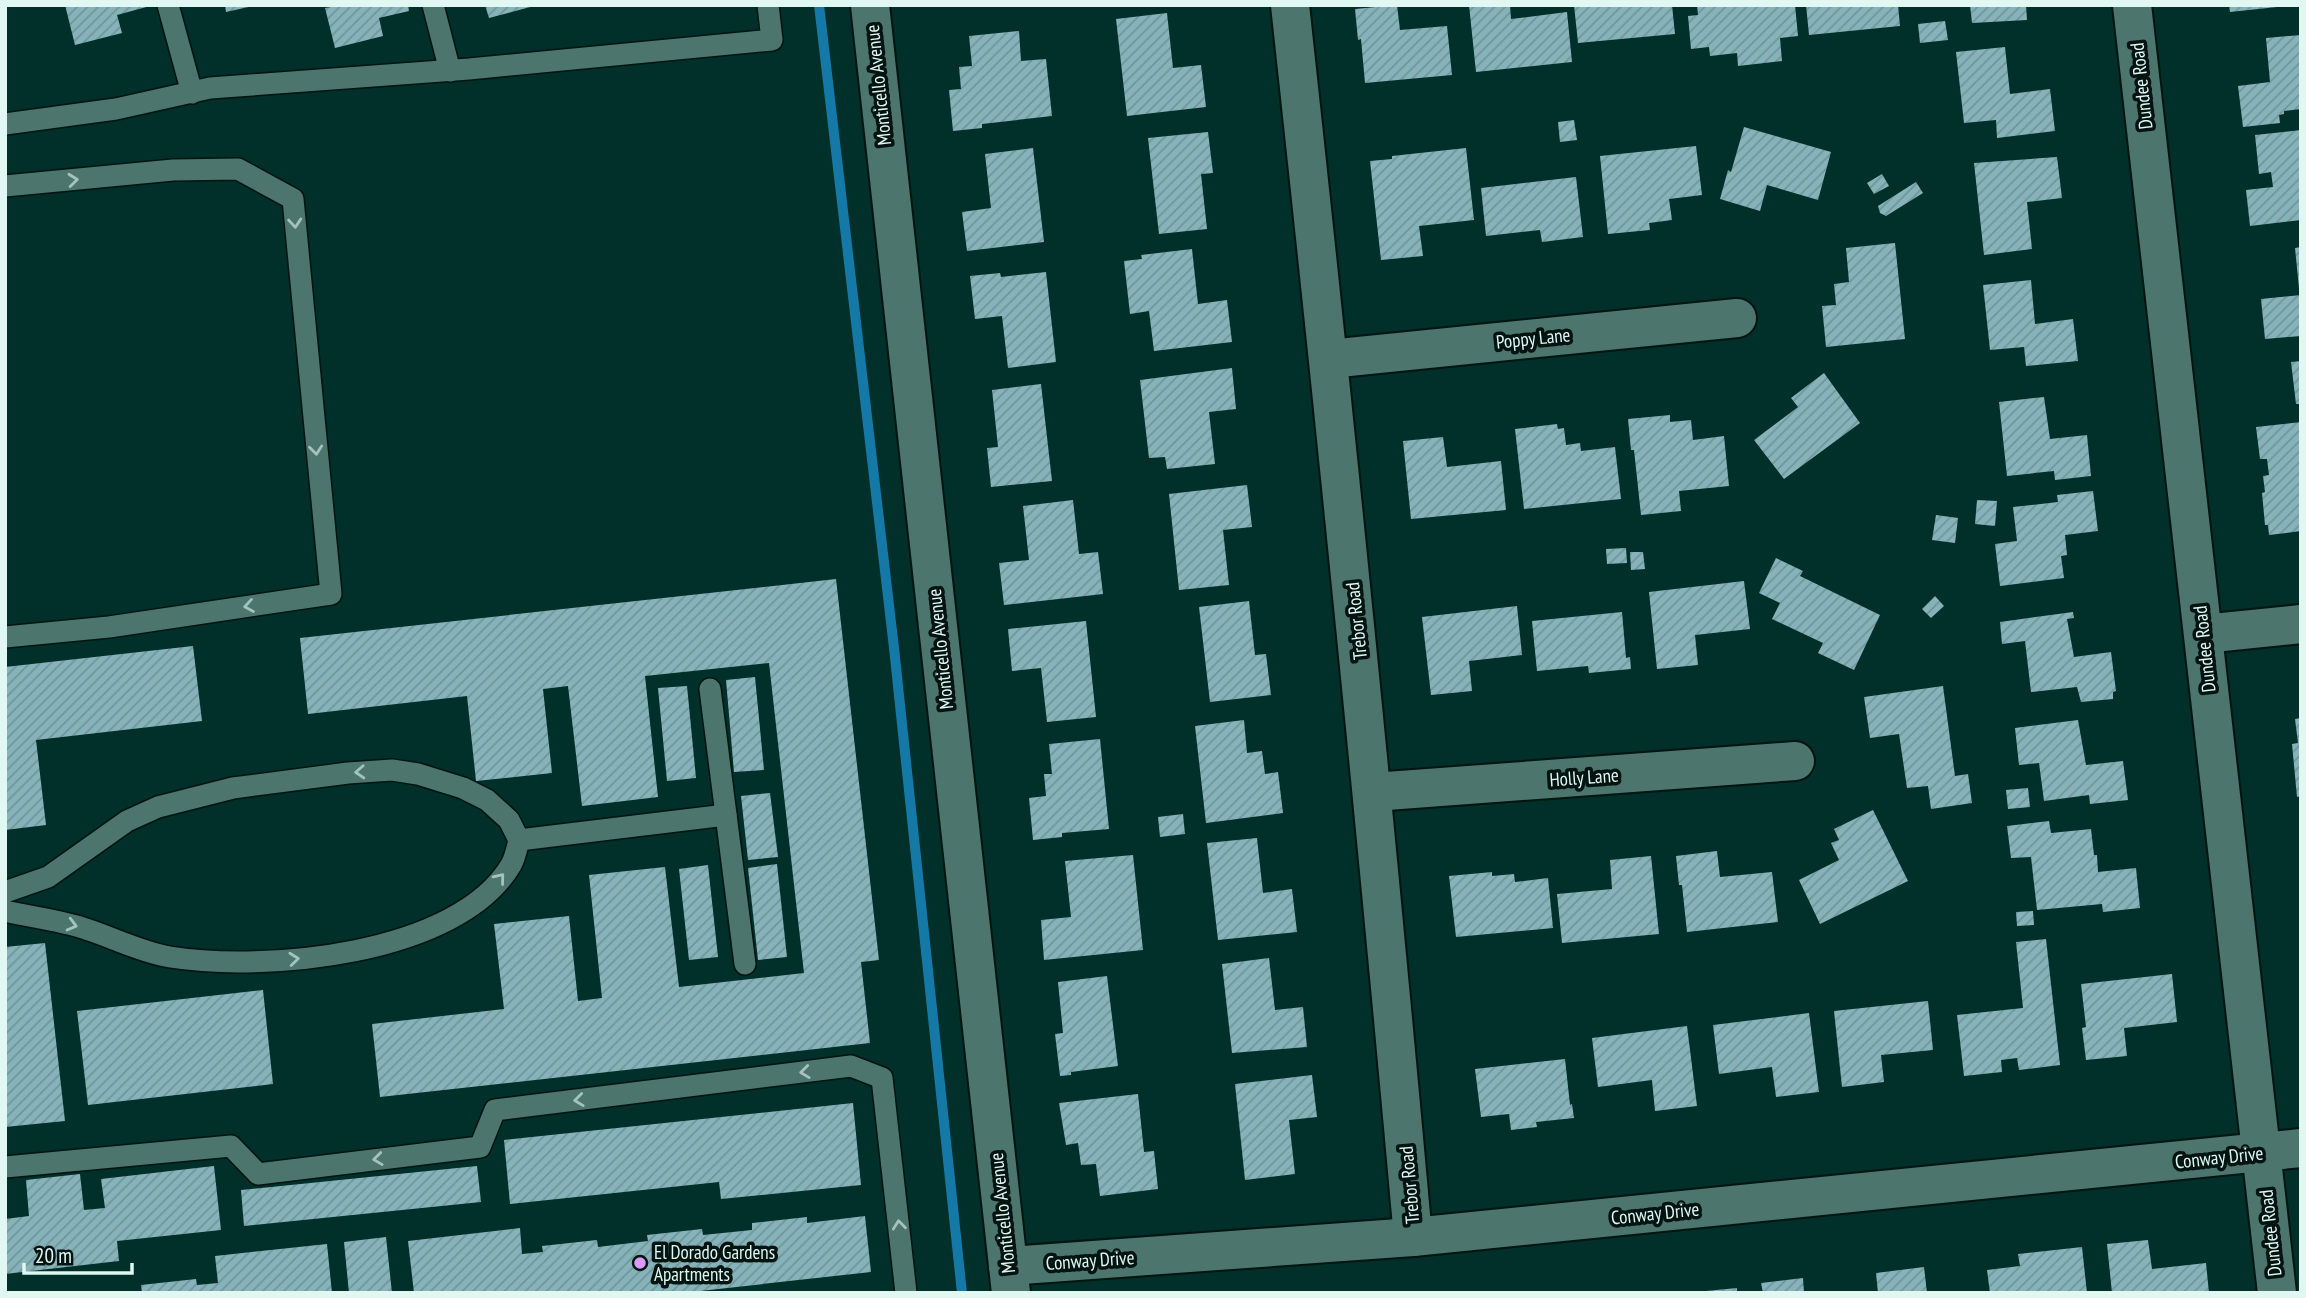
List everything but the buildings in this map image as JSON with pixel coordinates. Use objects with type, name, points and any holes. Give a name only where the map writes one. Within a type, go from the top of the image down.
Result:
[{"type":"street","name":"Monticello Avenue","points":[[870,5],[1009,1279]]},
{"type":"street","name":"Trebor Road","points":[[1290,5],[1373,792],[1413,1237]]},
{"type":"street","name":"Dundee Road","points":[[2132,5],[2277,1293]]},
{"type":"street","name":"Poppy Lane","points":[[1329,359],[1737,318]]},
{"type":"street","points":[[2203,634],[2301,624]]},
{"type":"street","name":"Holly Lane","points":[[1373,792],[1795,761]]},
{"type":"street","name":"Conway Drive","points":[[1009,1279],[2301,1148]]},
{"type":"lane","points":[[168,5],[192,93]]},
{"type":"lane","points":[[433,5],[450,71]]},
{"type":"lane","points":[[5,124],[116,109],[211,88],[450,71],[772,40],[768,5]]},
{"type":"lane","points":[[5,186],[173,170],[238,169],[293,199],[331,594],[109,627],[5,637]]},
{"type":"lane","points":[[710,689],[745,964]]},
{"type":"lane","points":[[5,892],[48,877],[127,821],[158,807],[233,788],[348,773],[392,770],[418,774],[463,788],[487,800],[502,813],[509,820],[519,840],[511,864],[490,891],[454,916],[399,940],[334,954],[286,960],[221,963],[167,956],[46,918],[5,911]]},
{"type":"lane","points":[[519,840],[726,814]]},
{"type":"lane","points":[[5,1167],[231,1146],[258,1174],[480,1147],[495,1110],[851,1066],[883,1078],[906,1293]]},
{"type":"waterway","points":[[819,5],[894,648],[962,1293]]},
{"type":"place","name":"El Dorado Gardens Apartments","points":[[640,1263]]}]
